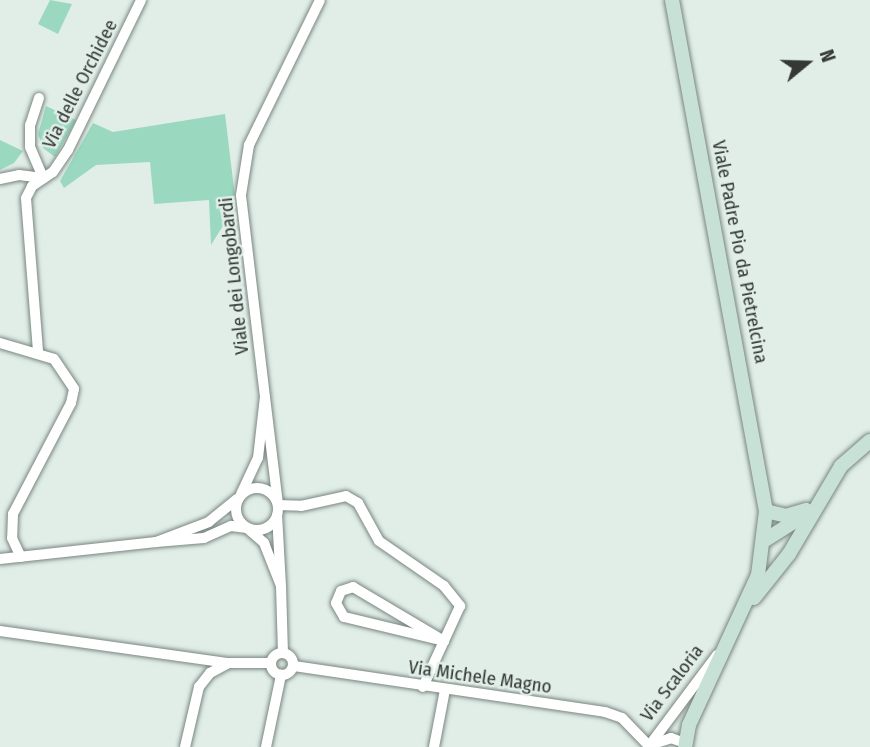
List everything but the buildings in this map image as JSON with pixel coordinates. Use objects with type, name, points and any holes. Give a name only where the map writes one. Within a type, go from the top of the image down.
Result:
[{"type":"main road","name":"Viale Padre Pio da Pietrelcina","points":[[672,0],[766,512]]},
{"type":"main road","name":"Via Scaloria","points":[[685,745],[726,643],[744,610],[789,554],[814,507],[841,466],[870,441]]},
{"type":"main road","points":[[766,512],[786,516],[814,507]]},
{"type":"main road","name":"Via Scaloria","points":[[765,540],[814,507]]},
{"type":"main road","name":"Via Scaloria","points":[[744,610],[765,540],[766,512]]},
{"type":"main road","points":[[765,540],[789,554]]},
{"type":"street","name":"Via delle Orchidee","points":[[38,351],[26,198],[68,150],[141,0]]},
{"type":"street","name":"Viale dei Longobardi","points":[[283,652],[278,510],[241,195],[249,145],[320,0]]},
{"type":"street","points":[[0,180],[19,175],[43,178],[30,147],[30,125],[38,98]]},
{"type":"street","points":[[0,343],[38,351],[54,359],[74,389],[71,403],[13,514],[12,538],[21,556]]},
{"type":"street","name":"Viale dei Longobardi","points":[[239,496],[258,458],[265,397]]},
{"type":"street","points":[[156,542],[209,522],[239,496],[260,488],[272,493],[278,510]]},
{"type":"street","points":[[239,496],[236,512],[247,528],[264,543],[281,586]]},
{"type":"street","points":[[0,559],[204,538],[231,526],[265,528],[278,510],[346,496],[358,503],[379,541],[444,586],[460,606],[423,687]]},
{"type":"street","points":[[353,587],[444,641],[344,617],[337,603],[341,591],[353,587]]},
{"type":"street","points":[[0,631],[229,663],[271,663],[283,652],[291,657],[293,666],[281,675],[266,747]]},
{"type":"street","name":"Via Scaloria","points":[[650,747],[726,643]]},
{"type":"street","points":[[186,747],[199,687],[210,673],[229,663]]},
{"type":"street","points":[[271,663],[281,675]]},
{"type":"street","name":"Via Michele Magno","points":[[293,666],[605,712],[622,718],[650,747]]},
{"type":"street","points":[[434,747],[445,690]]},
{"type":"street","points":[[650,747],[662,738],[685,745]]},
{"type":"green space","points":[[50,0],[72,4],[58,34],[38,24]]},
{"type":"green space","points":[[46,106],[76,120],[55,157],[43,148],[38,134]]},
{"type":"green space","points":[[225,114],[236,205],[211,245],[209,200],[154,204],[150,162],[96,165],[64,188],[60,181],[93,123],[113,132]]},
{"type":"green space","points":[[0,140],[23,151],[14,163],[0,170]]}]
